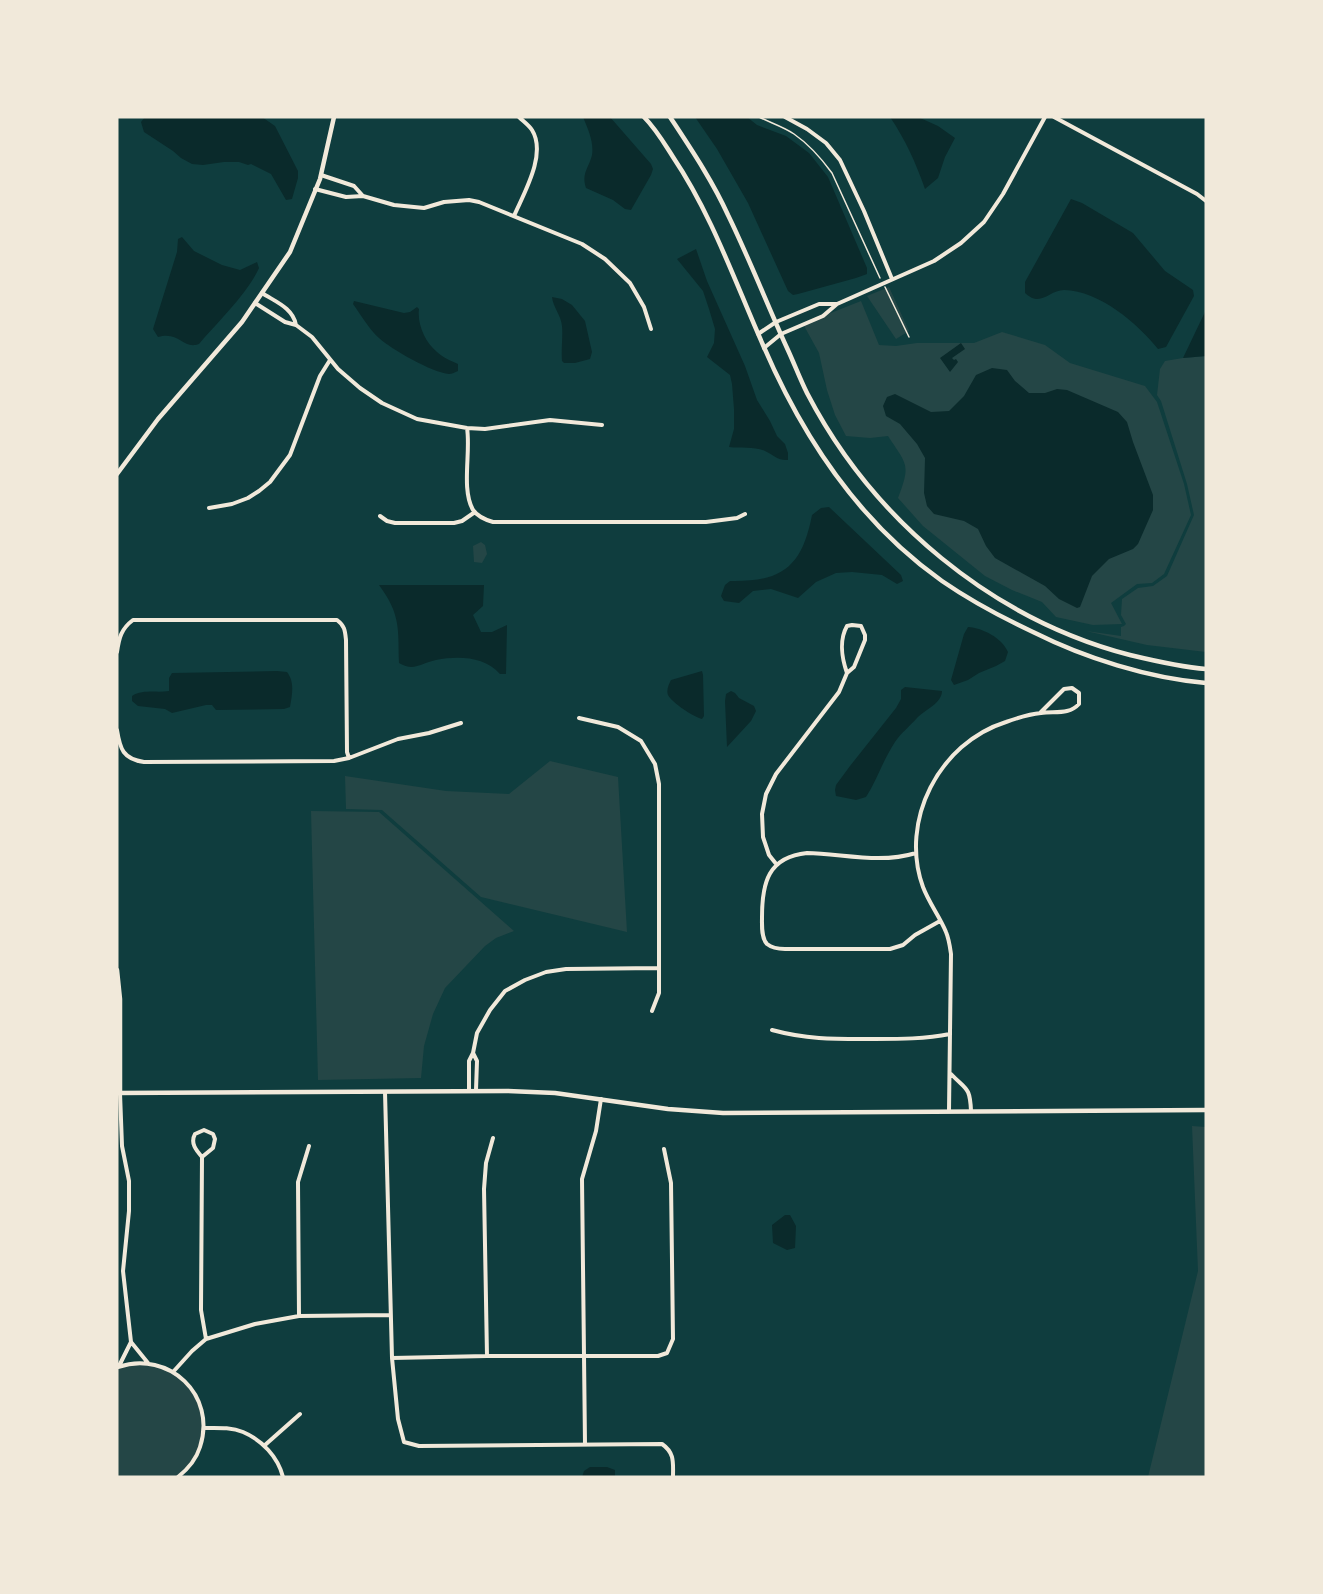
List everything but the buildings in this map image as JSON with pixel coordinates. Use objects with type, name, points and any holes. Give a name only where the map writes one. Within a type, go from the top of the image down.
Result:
[{"type":"street","points":[[514,216],[536,161],[537,151],[532,131],[519,117]]},
{"type":"street","points":[[644,117],[652,125],[686,176],[705,213],[788,399],[818,450],[854,498],[898,544],[941,580],[990,612],[1065,648],[1124,667],[1191,682],[1206,683]]},
{"type":"street","points":[[670,117],[703,166],[728,214],[807,392],[824,422],[846,456],[876,494],[910,530],[957,570],[1005,603],[1040,621],[1104,648],[1151,660],[1206,669]]},
{"type":"street","points":[[785,117],[826,143],[840,160],[892,279]]},
{"type":"street","points":[[764,348],[781,334],[823,316],[837,304],[934,261],[962,243],[984,222],[1003,194],[1045,117]]},
{"type":"street","points":[[1054,117],[1206,201]]},
{"type":"street","points":[[117,474],[158,419],[242,322],[290,252],[321,176],[334,118]]},
{"type":"street","points":[[321,176],[354,186],[363,196]]},
{"type":"street","points":[[315,189],[346,196],[363,196],[394,205],[424,208],[444,202],[469,200],[479,202],[582,243],[605,259],[630,283],[644,307],[651,328]]},
{"type":"street","points":[[262,293],[291,311],[296,325]]},
{"type":"street","points":[[255,303],[285,322],[296,325],[312,337],[338,369],[371,397],[427,422],[485,429],[550,420],[602,425]]},
{"type":"street","points":[[758,334],[776,322],[819,304],[837,304]]},
{"type":"street","points":[[210,508],[248,498],[270,482],[290,455],[320,376],[330,360]]},
{"type":"street","points":[[467,428],[468,494],[475,512],[486,520],[509,523],[705,522],[737,518],[745,514]]},
{"type":"street","points":[[380,516],[395,523],[447,524],[462,521],[475,512]]},
{"type":"street","points":[[117,652],[123,628],[133,620],[337,620],[345,630],[347,752],[349,758]]},
{"type":"street","points":[[777,865],[769,855],[763,837],[762,814],[766,794],[776,774],[839,692],[847,673],[854,667],[865,640],[864,629],[861,626],[847,626],[843,633],[844,663],[847,673]]},
{"type":"street","points":[[949,1111],[951,954],[948,936],[923,887],[916,853],[919,820],[927,792],[942,767],[960,747],[1002,723],[1040,713],[1071,711],[1079,704],[1079,693],[1072,688],[1064,688],[1040,713]]},
{"type":"street","points":[[579,718],[618,727],[641,741],[655,764],[659,784],[659,993],[651,1011]]},
{"type":"street","points":[[117,730],[125,755],[144,762],[334,761],[349,758],[398,739],[429,733],[461,723]]},
{"type":"street","points":[[916,853],[872,858],[807,853],[790,857],[773,868],[766,880],[762,898],[765,942],[776,948],[896,948],[940,921]]},
{"type":"street","points":[[469,1091],[469,1061],[477,1033],[490,1010],[505,991],[546,972],[566,969],[659,968]]},
{"type":"street","points":[[117,970],[120,999],[118,1093],[122,1146],[129,1181],[129,1211],[123,1271],[131,1342],[118,1367]]},
{"type":"street","points":[[772,1030],[819,1040],[917,1039],[950,1034]]},
{"type":"street","points":[[473,1053],[477,1061],[476,1090]]},
{"type":"street","points":[[950,1073],[968,1090],[971,1111]]},
{"type":"street","points":[[118,1093],[476,1090],[555,1093],[668,1109],[723,1113],[1206,1110]]},
{"type":"street","points":[[386,1092],[392,1358],[398,1419],[404,1442],[419,1446],[663,1444],[673,1456],[673,1477]]},
{"type":"street","points":[[585,1444],[582,1179],[596,1131],[602,1099]]},
{"type":"street","points":[[202,1157],[213,1148],[215,1139],[213,1134],[204,1130],[197,1132],[193,1139],[194,1146],[202,1157],[201,1310],[206,1339]]},
{"type":"street","points":[[487,1356],[484,1188],[486,1163],[493,1138]]},
{"type":"street","points":[[299,1316],[298,1182],[309,1146]]},
{"type":"street","points":[[392,1358],[658,1356],[667,1353],[673,1339],[671,1183],[664,1149]]},
{"type":"street","points":[[173,1372],[206,1339],[255,1324],[299,1316],[390,1315]]},
{"type":"street","points":[[131,1342],[149,1363]]},
{"type":"street","points":[[118,1367],[134,1363],[161,1366],[186,1382],[196,1396],[202,1411],[204,1428],[200,1448],[190,1466],[178,1477]]},
{"type":"street","points":[[265,1445],[300,1414]]},
{"type":"street","points":[[204,1428],[227,1428],[243,1432],[265,1445],[280,1467],[283,1477]]},
{"type":"path","points":[[759,117],[793,133],[822,158],[832,173],[877,274],[909,337]]},
{"type":"shaded area","points":[[145,117],[262,117],[275,126],[298,171],[292,199],[286,200],[271,174],[251,164],[224,162],[203,165],[192,164],[181,158],[144,132],[141,122]]},
{"type":"shaded area","points":[[583,117],[610,117],[651,164],[653,169],[651,175],[631,210],[586,188],[585,174],[591,160],[592,145]]},
{"type":"shaded area","points":[[695,117],[747,117],[757,125],[786,136],[809,153],[828,177],[867,268],[867,274],[798,294],[793,295],[788,291],[748,203],[717,149]]},
{"type":"shaded area","points":[[890,117],[918,117],[938,126],[955,138],[938,178],[925,189],[910,152]]},
{"type":"shaded area","points":[[1071,199],[1133,233],[1165,271],[1193,290],[1194,296],[1166,347],[1158,349],[1129,319],[1091,296],[1064,290],[1036,299],[1025,293],[1025,282]]},
{"type":"shaded area","points":[[182,237],[194,251],[222,265],[240,270],[257,262],[259,268],[232,307],[199,344],[194,345],[189,345],[171,336],[158,337],[153,329],[177,252],[178,239]]},
{"type":"shaded area","points":[[696,249],[757,400],[777,436],[785,444],[788,460],[779,459],[761,449],[729,447],[734,429],[730,375],[707,357],[714,343],[715,329],[709,309],[703,291],[677,259]]},
{"type":"shaded area","points":[[889,287],[909,331],[896,339],[867,296]]},
{"type":"shaded area","points":[[552,297],[562,299],[572,305],[585,321],[592,352],[590,359],[575,363],[562,361],[562,326]]},
{"type":"shaded area","points":[[354,301],[404,313],[417,307],[421,327],[429,343],[441,356],[458,364],[458,371],[450,374],[442,373],[412,360],[393,348],[372,330],[353,304]]},
{"type":"shaded area","points":[[861,301],[879,345],[974,343],[1002,332],[1045,345],[1070,363],[1145,386],[1157,402],[1184,484],[1191,515],[1164,574],[1152,583],[1137,584],[1111,603],[1122,624],[1093,625],[1056,617],[1042,602],[985,576],[923,526],[898,498],[906,471],[903,459],[888,436],[870,438],[846,436],[835,415],[819,353],[803,324]]},
{"type":"shaded area","points":[[1206,310],[1206,356],[1183,358],[1204,314]]},
{"type":"shaded area","points":[[961,343],[965,349],[952,358],[958,362],[950,372],[940,358]]},
{"type":"shaded area","points":[[1206,356],[1206,652],[1147,645],[1086,631],[1121,636],[1121,627],[1126,624],[1121,615],[1122,599],[1138,588],[1153,586],[1167,576],[1194,515],[1187,484],[1161,401],[1157,395],[1160,369],[1165,361]]},
{"type":"shaded area","points":[[992,368],[1007,370],[1015,381],[1029,393],[1067,390],[1118,412],[1127,422],[1153,495],[1153,510],[1138,544],[1133,549],[1109,559],[1092,576],[1080,607],[1077,608],[1059,599],[1045,586],[995,558],[978,529],[964,521],[934,514],[927,506],[924,493],[925,458],[917,444],[900,424],[886,416],[883,406],[887,397],[895,394],[931,412],[949,411],[964,396],[976,375]]},
{"type":"shaded area","points":[[829,507],[901,575],[903,581],[897,584],[882,575],[836,573],[816,582],[798,598],[771,589],[753,591],[739,603],[724,601],[721,596],[725,585],[730,581],[763,578],[787,568],[802,547],[812,515],[821,508]]},
{"type":"shaded area","points":[[481,542],[485,545],[487,554],[482,563],[474,562],[473,546]]},
{"type":"shaded area","points":[[379,585],[484,585],[483,606],[473,615],[481,632],[492,632],[507,625],[506,674],[500,674],[494,668],[479,661],[462,658],[431,661],[413,667],[399,663],[395,614]]},
{"type":"shaded area","points":[[968,627],[980,629],[991,635],[1001,642],[1008,652],[1005,661],[954,685],[951,680]]},
{"type":"shaded area","points":[[702,671],[704,716],[702,719],[678,706],[667,691],[671,680]]},
{"type":"shaded area","points":[[287,672],[292,684],[290,707],[284,709],[216,710],[212,705],[206,705],[172,713],[165,709],[138,706],[132,701],[132,696],[141,693],[169,691],[169,678],[172,673]]},
{"type":"shaded area","points":[[905,687],[942,691],[936,703],[917,718],[895,742],[866,797],[856,800],[836,796],[836,785],[896,708],[901,699],[901,690]]},
{"type":"shaded area","points":[[731,691],[754,706],[756,711],[751,721],[727,747],[725,701],[726,694]]},
{"type":"shaded area","points":[[550,761],[618,777],[627,932],[481,897],[382,810],[346,809],[345,776],[446,791],[509,794]]},
{"type":"shaded area","points":[[311,811],[379,812],[514,931],[496,938],[485,946],[445,988],[433,1014],[424,1046],[421,1078],[318,1080]]},
{"type":"shaded area","points":[[1192,1126],[1206,1127],[1206,1477],[1148,1477],[1198,1271]]},
{"type":"shaded area","points":[[785,1215],[790,1215],[796,1226],[795,1248],[787,1250],[773,1243],[772,1225]]},
{"type":"shaded area","points":[[149,1363],[173,1372],[196,1396],[202,1411],[204,1428],[200,1448],[190,1466],[178,1477],[117,1477],[117,1367]]},
{"type":"shaded area","points":[[590,1467],[607,1467],[615,1470],[615,1477],[582,1477],[584,1471]]}]
